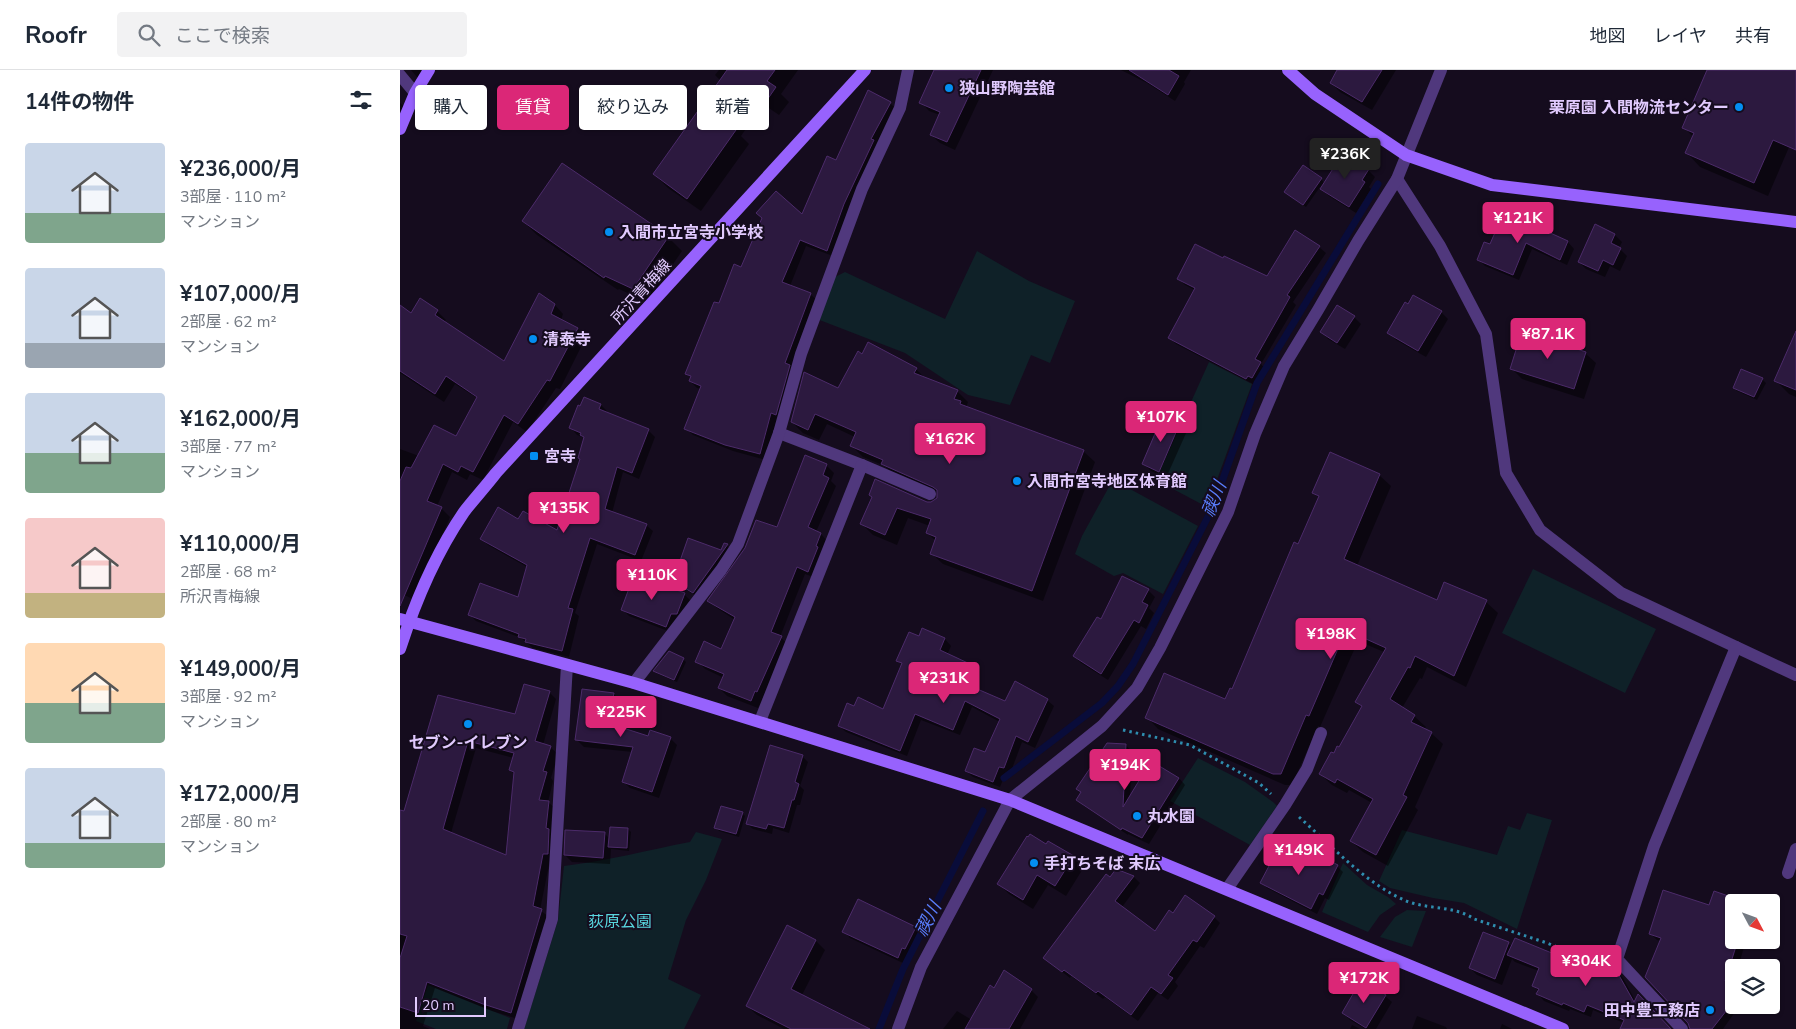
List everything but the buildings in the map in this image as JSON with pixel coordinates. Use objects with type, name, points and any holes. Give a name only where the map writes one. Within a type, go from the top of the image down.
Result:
[{"type":"street","points":[[420,85],[429,70]]},
{"type":"street","name":"所沢青梅線","points":[[400,649],[404,621],[464,512],[491,480],[865,70]]},
{"type":"street","points":[[634,683],[721,570],[738,544],[778,433],[801,354],[862,189],[900,108],[908,70]]},
{"type":"street","points":[[1288,70],[1315,94],[1406,156],[1492,185],[1796,222]]},
{"type":"street","points":[[898,1029],[921,967],[1010,800],[1102,726],[1137,688],[1160,648],[1228,512],[1255,434],[1284,366],[1397,179],[1441,70]]},
{"type":"street","points":[[400,75],[415,93],[400,129]]},
{"type":"street","points":[[1397,179],[1440,246],[1486,334],[1506,473],[1540,530],[1621,593],[1796,676]]},
{"type":"street","points":[[778,433],[862,465],[930,494]]},
{"type":"street","points":[[760,721],[862,465]]},
{"type":"street","points":[[404,621],[634,683],[1010,800],[1563,1029]]},
{"type":"street","points":[[1682,1029],[1617,960],[1654,846],[1736,647]]},
{"type":"street","points":[[518,1029],[552,919],[567,664]]},
{"type":"street","points":[[1227,889],[1285,805],[1307,769],[1321,733]]},
{"type":"street","points":[[1788,873],[1796,849]]},
{"type":"path","points":[[1102,726],[1190,744],[1259,783],[1370,880],[1405,900],[1465,913],[1474,919],[1547,943],[1585,958],[1610,964],[1617,960]]},
{"type":"green space","points":[[977,251],[1029,281],[1075,301],[1050,363],[1031,355],[1010,405],[968,395],[905,353],[817,319],[833,278],[845,272],[945,319]]},
{"type":"green space","points":[[1209,362],[1252,384],[1207,507],[1156,480]]},
{"type":"green space","points":[[1119,483],[1198,526],[1163,594],[1123,573],[1114,576],[1075,554],[1082,536],[1110,485]]},
{"type":"green space","points":[[1533,569],[1656,629],[1625,693],[1502,633]]},
{"type":"green space","points":[[1198,758],[1245,782],[1277,806],[1250,845],[1170,801]]},
{"type":"green space","points":[[1527,813],[1552,820],[1517,929],[1464,903],[1390,888],[1379,881],[1402,830],[1497,855],[1508,826],[1520,830]]},
{"type":"green space","name":"荻原公園","points":[[696,832],[722,839],[706,880],[686,920],[668,979],[701,995],[684,1029],[524,1029],[558,920],[564,866],[690,842]]},
{"type":"green space","points":[[1343,863],[1367,885],[1396,904],[1380,915],[1368,932],[1322,912]]},
{"type":"green space","points":[[1407,910],[1426,911],[1412,947],[1380,937],[1395,917]]},
{"type":"green space","points":[[428,985],[510,1018],[507,1029],[436,1029],[416,1021]]},
{"type":"waterway","name":"禊川","points":[[1004,778],[1102,703],[1118,686],[1133,664],[1213,507],[1257,383],[1378,184]]},
{"type":"waterway","name":"禊川","points":[[879,1029],[903,969],[983,811]]},
{"type":"place","name":"狭山野陶芸館","points":[[949,88]]},
{"type":"place","name":"栗原園 入間物流センター","points":[[1739,107]]},
{"type":"place","name":"入間市立宮寺小学校","points":[[609,232]]},
{"type":"place","name":"清泰寺","points":[[533,339]]},
{"type":"place","name":"宮寺","points":[[534,456]]},
{"type":"place","name":"入間市宮寺地区体育館","points":[[1017,481]]},
{"type":"place","name":"セブン-イレブン","points":[[468,724]]},
{"type":"place","name":"丸水園","points":[[1137,816]]},
{"type":"place","name":"手打ちそば 末広","points":[[1034,863]]},
{"type":"place","name":"田中豊工務店","points":[[1710,1010]]}]
